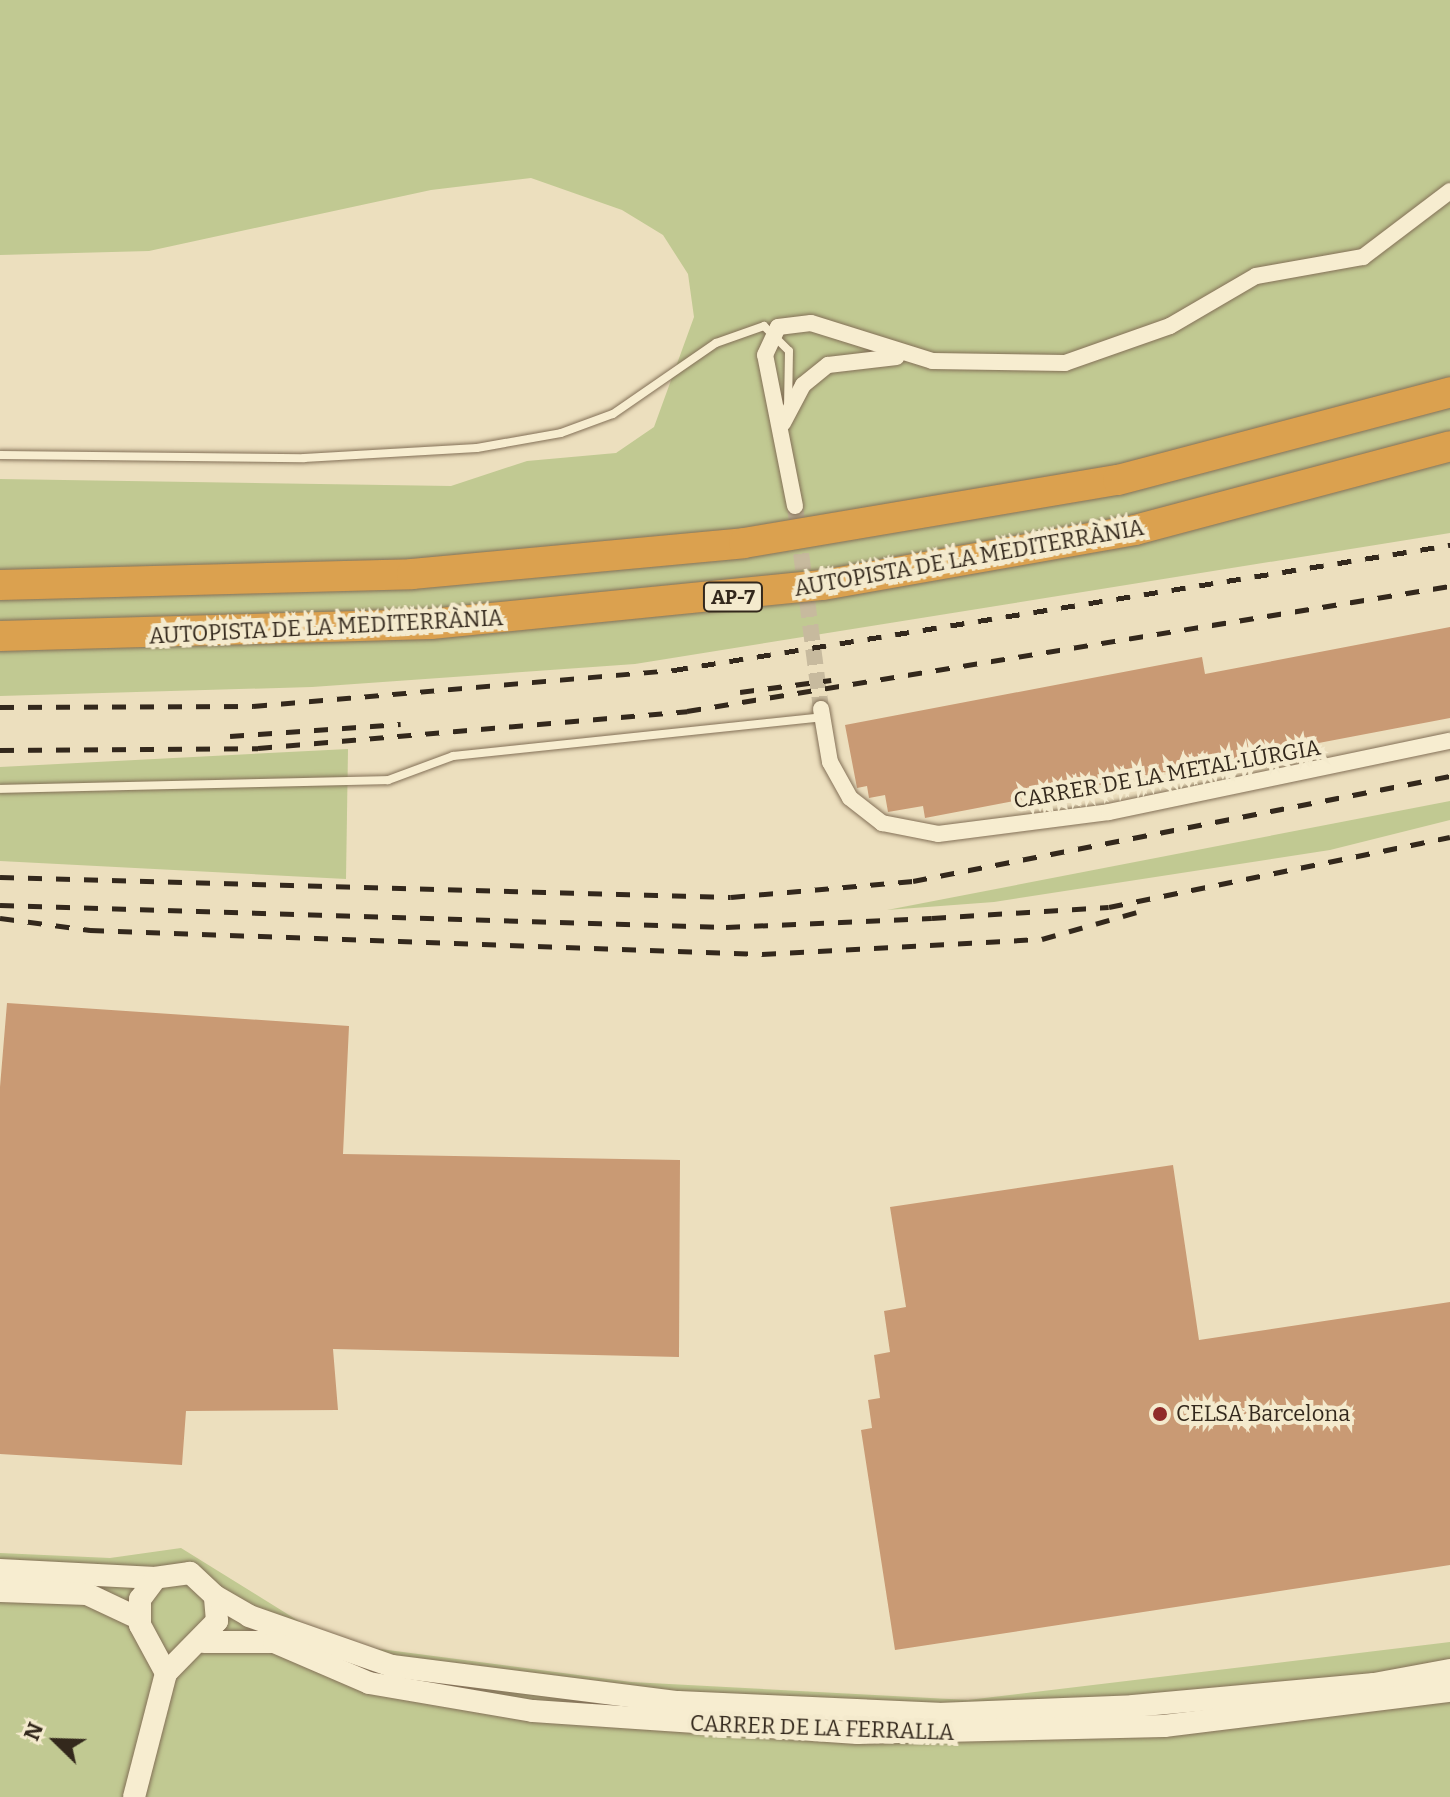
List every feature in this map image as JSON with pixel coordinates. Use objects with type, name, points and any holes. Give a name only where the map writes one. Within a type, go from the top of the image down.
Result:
[{"type":"highway","points":[[0,585],[286,581],[590,558],[869,526],[1118,480],[1450,392]]},
{"type":"highway","name":"AUTOPISTA DE LA MEDITERRÀNIA","points":[[0,636],[416,625],[823,585],[1135,530],[1450,446]]},
{"type":"street","points":[[785,415],[828,365],[902,356],[1024,367],[1105,354],[1256,276],[1363,257],[1450,191]]},
{"type":"street","points":[[795,506],[785,415],[765,355],[774,331],[811,323],[902,356]]},
{"type":"street","name":"CARRER DE LA METAL·LÚRGIA","points":[[822,713],[830,762],[850,798],[882,823],[938,834],[1109,812],[1450,741]]},
{"type":"street","points":[[0,1570],[156,1578],[190,1573],[215,1596],[217,1621],[198,1645],[166,1673],[134,1797]]},
{"type":"street","points":[[156,1578],[140,1599],[143,1628],[166,1673]]},
{"type":"street","points":[[0,1591],[87,1594],[143,1628],[168,1650],[198,1645]]},
{"type":"street","name":"CARRER DE LA FERRALLA","points":[[215,1596],[249,1616],[392,1666],[678,1702],[938,1714],[1133,1706],[1374,1684],[1450,1670]]},
{"type":"street","name":"CARRER DE LA FERRALLA","points":[[198,1645],[274,1642],[369,1683],[431,1696],[671,1723],[826,1731],[1164,1726],[1450,1691]]},
{"type":"lane","points":[[0,455],[304,458],[477,448],[561,433],[613,414],[716,343],[764,326],[774,331],[789,351],[785,415]]},
{"type":"lane","points":[[0,789],[388,780],[453,756],[822,713]]},
{"type":"green space","points":[[0,0],[1450,0],[1450,533],[635,664],[312,687],[0,696],[0,479],[451,486],[527,461],[616,453],[654,427],[694,317],[688,274],[663,235],[622,210],[531,178],[431,190],[149,251],[0,255]]},
{"type":"green space","points":[[348,749],[346,879],[0,861],[0,767]]},
{"type":"green space","points":[[1450,801],[1450,820],[1330,850],[994,902],[887,910]]},
{"type":"green space","points":[[181,1548],[334,1643],[631,1682],[968,1700],[1450,1642],[1450,1797],[0,1797],[0,1553],[110,1558]]},
{"type":"building","points":[[1450,627],[1450,718],[925,818],[923,806],[888,812],[885,795],[869,798],[867,786],[857,788],[845,725],[1202,657],[1205,674]]},
{"type":"building","points":[[7,1003],[349,1026],[343,1154],[680,1160],[679,1357],[333,1349],[338,1410],[186,1411],[182,1465],[0,1454],[0,1087]]},
{"type":"building","name":"CELSA Barcelona","points":[[1173,1165],[1199,1340],[1450,1302],[1450,1565],[895,1650],[861,1430],[872,1428],[868,1400],[880,1398],[874,1355],[890,1352],[884,1311],[906,1307],[890,1207]]},
{"type":"tunnel","points":[[795,506],[821,709]]},
{"type":"railway","points":[[0,707],[253,706],[674,670],[1450,545]]},
{"type":"railway","points":[[0,750],[258,748],[687,711],[1450,586]]},
{"type":"railway","points":[[740,692],[831,680]]},
{"type":"railway","points":[[230,736],[401,724]]},
{"type":"railway","points":[[0,877],[731,897],[913,881],[1450,776]]},
{"type":"railway","points":[[0,905],[726,927],[932,918],[1109,907],[1450,837]]},
{"type":"railway","points":[[0,918],[90,930],[762,954],[1042,939],[1141,911]]},
{"type":"place","name":"CELSA Barcelona","points":[[1160,1414]]}]
